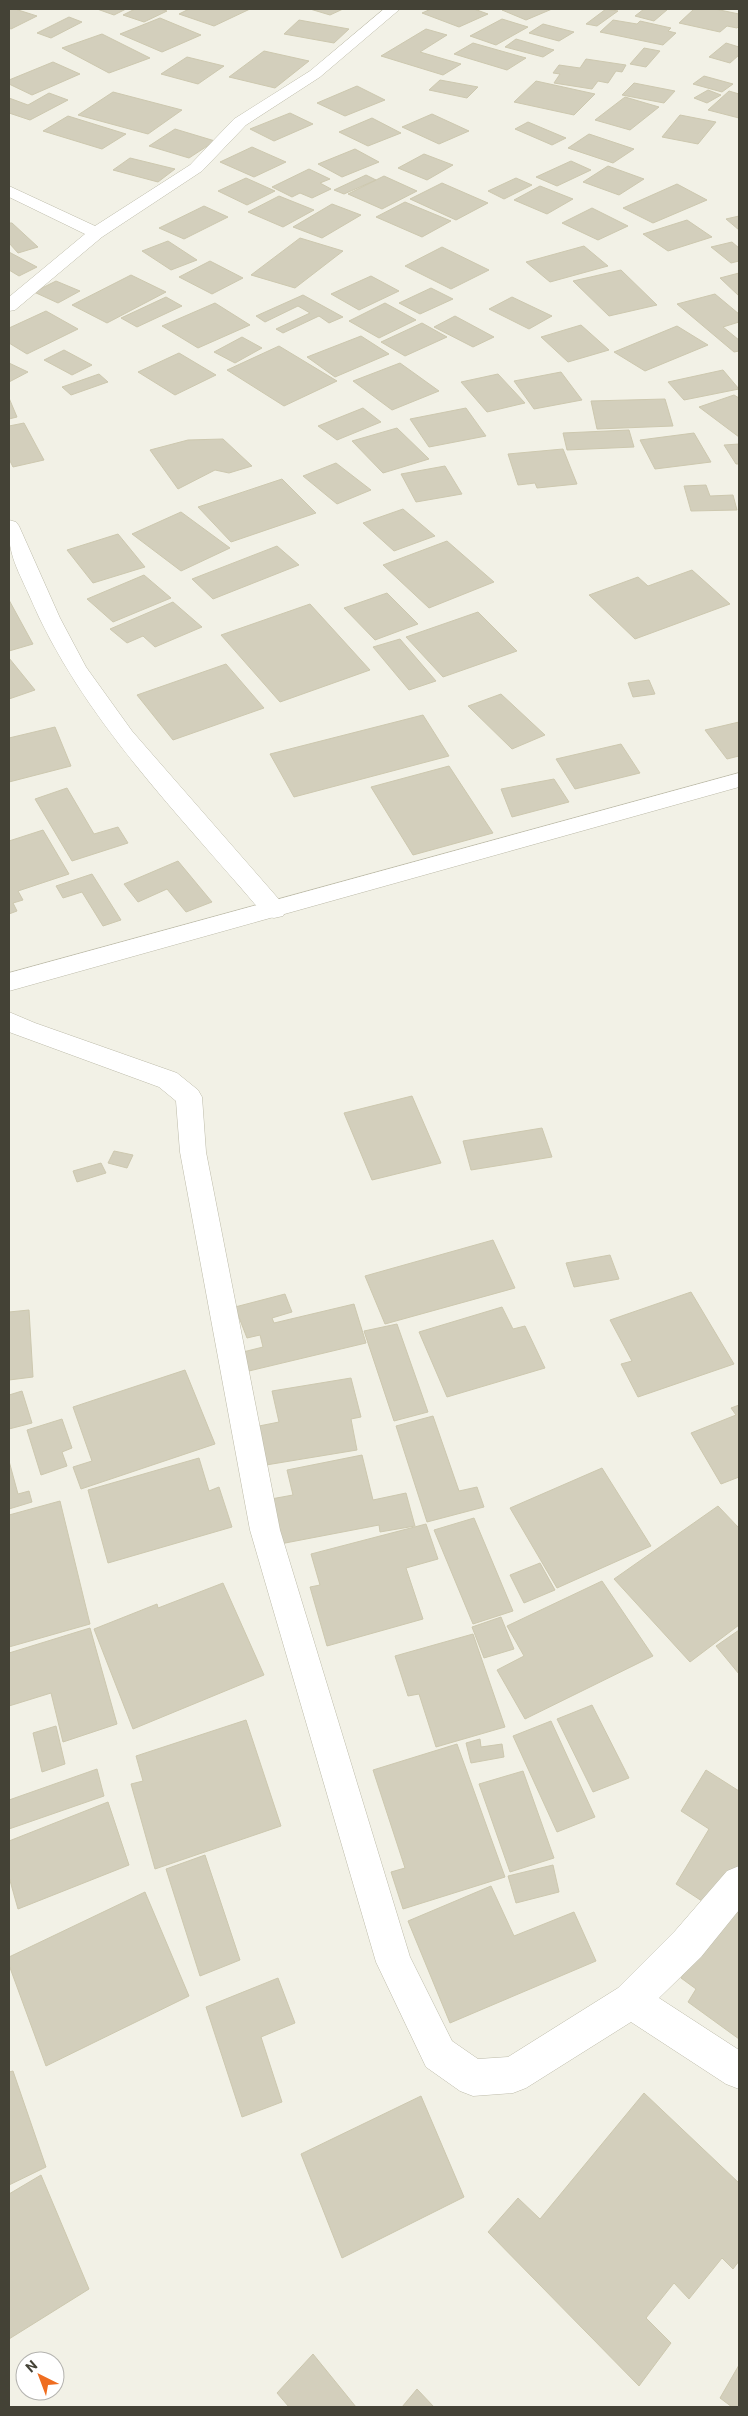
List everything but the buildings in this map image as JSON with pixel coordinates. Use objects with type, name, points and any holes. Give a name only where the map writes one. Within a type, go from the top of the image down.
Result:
[{"type":"street","points":[[9,306],[96,233],[196,168],[240,122],[315,74],[393,9]]},
{"type":"street","points":[[9,191],[96,233]]},
{"type":"street","points":[[9,526],[49,618],[76,668],[124,736],[274,910]]},
{"type":"street","points":[[9,982],[739,780]]},
{"type":"street","points":[[9,1020],[26,1030],[168,1080],[188,1098],[193,1152],[265,1530],[394,1962],[440,2054],[473,2078],[513,2075],[631,2001],[688,1944],[739,1883]]},
{"type":"street","points":[[631,2001],[739,2070]]}]
